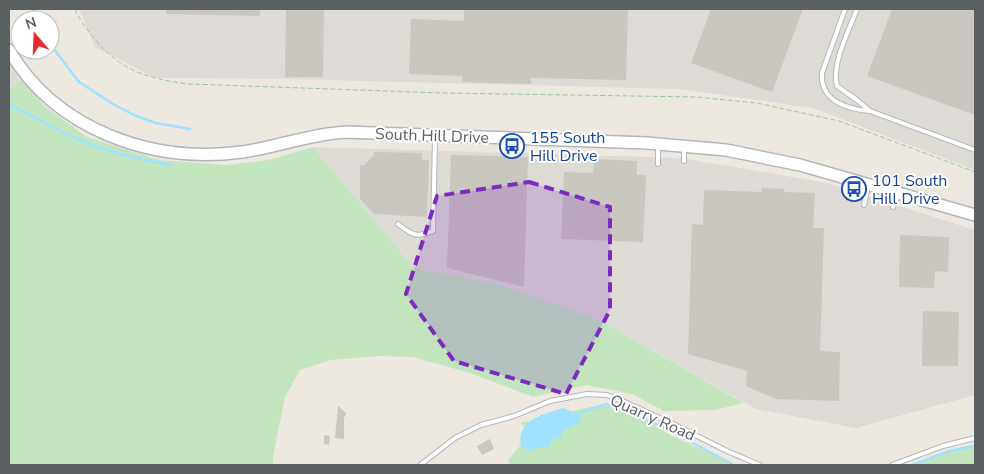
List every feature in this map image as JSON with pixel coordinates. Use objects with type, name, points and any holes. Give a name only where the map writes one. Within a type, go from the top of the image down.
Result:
[{"type":"street","name":"South Hill Drive","points":[[9,50],[36,86],[67,113],[108,136],[154,149],[186,153],[219,154],[259,149],[330,133],[435,135],[684,146],[726,150],[785,162],[975,215]]},
{"type":"lane","points":[[845,9],[822,73],[822,83],[825,91],[832,99],[852,110],[870,111],[975,150]]},
{"type":"lane","points":[[857,9],[840,55],[834,78],[837,86],[870,111]]},
{"type":"lane","points":[[398,224],[410,233],[421,236],[433,231],[435,135]]},
{"type":"lane","points":[[658,144],[658,164]]},
{"type":"lane","points":[[684,146],[684,161]]},
{"type":"lane","points":[[864,205],[868,184]]},
{"type":"lane","points":[[893,207],[898,192]]},
{"type":"lane","name":"Quarry Road","points":[[420,465],[468,431],[493,420],[514,416],[534,407],[566,397],[588,394],[607,395],[656,415],[727,451],[760,465]]},
{"type":"lane","points":[[892,465],[954,442],[975,438]]},
{"type":"path","points":[[74,9],[86,29],[112,57],[127,68],[163,80],[189,84],[442,93],[696,97],[757,103],[839,121],[975,172]]},
{"type":"highlighted area","points":[[529,182],[610,207],[610,310],[566,394],[454,361],[406,294],[437,196]]},
{"type":"shaded area","points":[[79,9],[975,9],[975,170],[813,108],[680,89],[285,79],[155,78],[95,47]]},
{"type":"shaded area","points":[[9,52],[10,60],[14,60],[24,77],[9,90]]},
{"type":"shaded area","points":[[313,147],[681,158],[827,183],[975,230],[975,395],[856,428],[756,409],[597,319],[498,284],[414,268]]},
{"type":"green space","points":[[24,77],[44,106],[87,137],[159,160],[225,165],[269,160],[313,147],[414,268],[498,284],[597,319],[744,403],[715,410],[664,411],[632,394],[586,385],[533,397],[470,373],[413,357],[379,356],[331,360],[300,370],[285,397],[273,456],[273,465],[9,465],[9,90]]},
{"type":"green space","points":[[599,405],[621,407],[674,437],[736,465],[510,465],[508,460],[531,433],[521,423]]},
{"type":"green space","points":[[975,446],[975,465],[908,465],[963,447]]},
{"type":"water","points":[[562,408],[580,417],[581,422],[563,431],[561,437],[552,440],[548,447],[539,447],[529,451],[521,446],[523,430],[532,419]]},
{"type":"building","points":[[166,9],[260,9],[260,16],[166,14]]},
{"type":"building","points":[[286,9],[324,9],[323,77],[285,77]]},
{"type":"building","points":[[464,9],[628,9],[626,80],[531,78],[531,84],[462,82],[462,76],[409,74],[411,19],[464,21]]},
{"type":"building","points":[[711,9],[803,9],[772,92],[691,63]]},
{"type":"building","points":[[892,9],[970,9],[975,11],[975,115],[867,76]]},
{"type":"building","points":[[374,152],[422,153],[422,160],[429,160],[427,217],[374,214],[360,199],[360,165],[364,165],[374,155]]},
{"type":"building","points":[[451,155],[528,157],[524,287],[447,268]]},
{"type":"building","points":[[594,159],[637,161],[637,175],[646,175],[643,242],[561,239],[564,172],[593,173]]},
{"type":"building","points":[[762,188],[784,189],[784,192],[815,193],[813,228],[824,228],[820,351],[840,352],[839,401],[776,399],[746,386],[747,371],[688,354],[692,224],[703,225],[704,190],[762,192]]},
{"type":"building","points":[[900,235],[949,237],[948,272],[935,271],[934,288],[899,287]]},
{"type":"building","points":[[923,311],[959,312],[958,366],[922,366]]},
{"type":"building","points":[[338,406],[346,413],[344,418],[344,439],[335,438]]},
{"type":"building","points":[[324,435],[330,436],[329,445],[324,444]]},
{"type":"building","points":[[490,439],[494,449],[482,455],[477,446]]},
{"type":"waterway","points":[[60,57],[79,82],[113,104],[134,115],[156,123],[190,129]]},
{"type":"waterway","points":[[9,105],[87,143],[123,154],[172,165]]},
{"type":"waterway","points":[[574,415],[606,404],[661,426],[734,465]]},
{"type":"waterway","points":[[912,465],[949,451],[975,446]]},
{"type":"place","name":"155 South Hill Drive","points":[[512,146]]},
{"type":"place","name":"101 South Hill Drive","points":[[854,189]]}]
